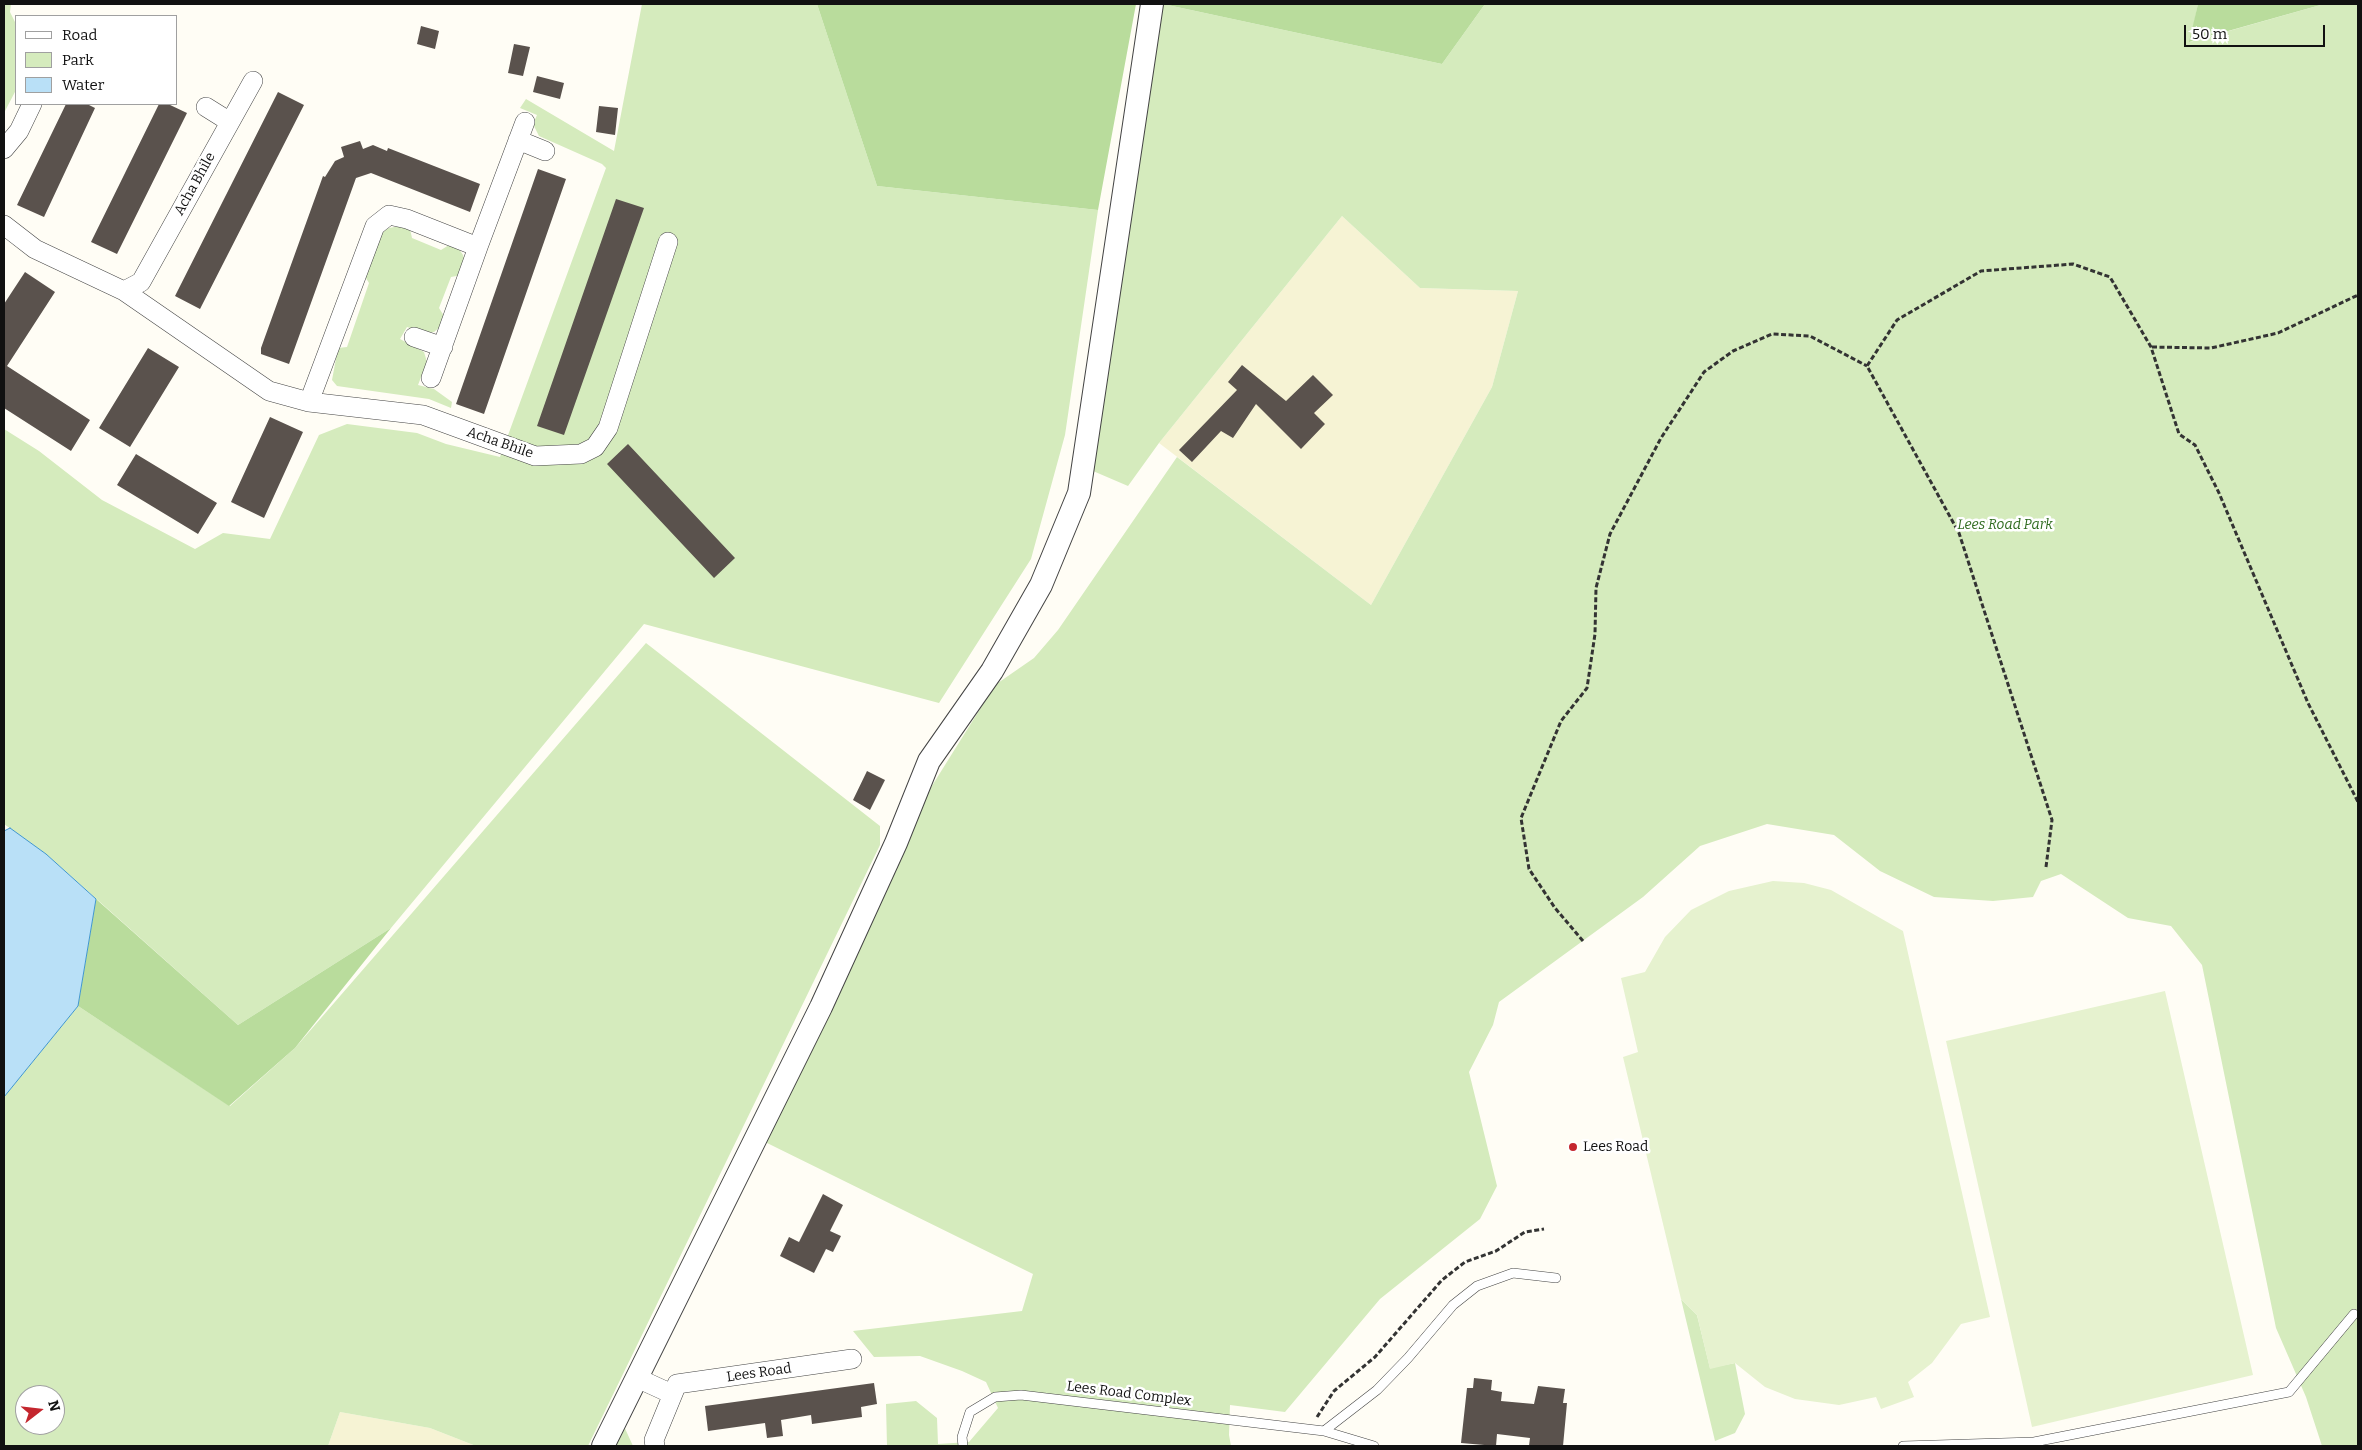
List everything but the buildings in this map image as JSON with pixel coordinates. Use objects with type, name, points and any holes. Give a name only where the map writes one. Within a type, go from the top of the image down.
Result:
[{"type":"street","points":[[603,1446],[821,1007],[896,843],[929,761],[992,671],[1041,585],[1079,493],[1152,4]]},
{"type":"street","name":"Acha Bhile","points":[[124,291],[141,282],[253,80]]},
{"type":"street","points":[[4,149],[20,131],[32,105]]},
{"type":"street","points":[[206,107],[230,122]]},
{"type":"street","points":[[431,378],[525,122]]},
{"type":"street","points":[[518,140],[545,151]]},
{"type":"street","points":[[309,402],[375,226],[389,215],[407,219],[478,248]]},
{"type":"street","name":"Acha Bhile","points":[[4,226],[35,250],[124,291],[269,391],[309,402],[423,415],[535,456],[581,454],[595,447],[608,428],[668,242]]},
{"type":"street","points":[[414,337],[443,347]]},
{"type":"street","name":"Lees Road","points":[[672,1394],[676,1384],[852,1360]]},
{"type":"street","points":[[637,1378],[672,1394],[654,1440],[655,1446]]},
{"type":"lane","points":[[1324,1430],[1376,1390],[1408,1358],[1453,1305],[1477,1286],[1513,1273],[1556,1278]]},
{"type":"lane","points":[[1903,1446],[2034,1442],[2289,1392],[2354,1314]]},
{"type":"lane","name":"Lees Road Complex","points":[[963,1446],[962,1438],[970,1412],[995,1397],[1021,1394],[1324,1430],[1374,1446]]},
{"type":"path","points":[[1867,366],[1897,320],[1981,271],[2073,264],[2110,277],[2152,347],[2179,434],[2196,445],[2219,493],[2308,703],[2358,802]]},
{"type":"path","points":[[2152,347],[2211,348],[2278,333],[2358,295]]},
{"type":"path","points":[[1583,941],[1555,908],[1529,869],[1521,818],[1561,721],[1587,688],[1595,634],[1596,588],[1610,534],[1661,438],[1704,372],[1733,351],[1772,334],[1810,336],[1867,366],[1959,533],[2052,820],[2046,867]]},
{"type":"path","points":[[1313,1429],[1317,1416],[1334,1391],[1375,1357],[1442,1280],[1465,1262],[1496,1251],[1524,1232],[1544,1229]]},
{"type":"shaded area","points":[[1342,216],[1420,288],[1518,291],[1492,387],[1371,605],[1159,443]]},
{"type":"shaded area","points":[[340,1412],[430,1428],[476,1446],[328,1446]]},
{"type":"green space","points":[[4,4],[11,4],[10,12],[15,22],[15,92],[4,113]]},
{"type":"green space","points":[[642,4],[817,4],[877,186],[1098,210],[1065,435],[1031,559],[939,703],[644,624],[391,928],[238,1025],[46,854],[4,824],[4,429],[39,451],[102,500],[195,549],[223,533],[270,539],[319,435],[347,424],[417,433],[446,444],[500,457],[606,168],[602,164],[539,136],[533,124],[537,115],[520,108],[526,99],[614,151]]},
{"type":"green space","points":[[817,4],[1136,4],[1098,210],[877,186]]},
{"type":"green space","name":"Lees Road Park","points":[[1163,4],[1442,64],[1485,4],[2198,4],[2190,42],[2324,4],[2358,4],[2358,1446],[2322,1446],[2306,1397],[2276,1328],[2202,965],[2171,926],[2128,918],[2061,874],[2041,881],[2033,897],[1993,901],[1934,897],[1880,871],[1834,835],[1767,824],[1700,846],[1643,897],[1499,1002],[1493,1025],[1469,1072],[1497,1186],[1480,1219],[1380,1299],[1285,1412],[1230,1405],[1229,1435],[1231,1446],[887,1446],[886,1404],[916,1401],[937,1418],[938,1444],[969,1442],[998,1408],[986,1382],[920,1356],[874,1357],[853,1331],[1022,1311],[1033,1274],[765,1142],[930,789],[995,685],[1034,658],[1058,630],[1177,457],[1371,605],[1492,387],[1518,291],[1420,288],[1342,216],[1159,443],[1128,486],[1093,471]]},
{"type":"green space","points":[[1163,4],[1485,4],[1442,64]]},
{"type":"green space","points":[[2198,4],[2324,4],[2189,42]]},
{"type":"green space","points":[[400,226],[410,229],[412,238],[441,250],[449,245],[459,249],[466,265],[462,275],[451,277],[439,308],[444,316],[440,327],[434,332],[424,333],[407,327],[400,339],[424,352],[427,362],[418,385],[434,389],[452,402],[451,408],[429,399],[337,386],[332,380],[338,348],[347,347],[369,283],[364,275],[381,233],[389,228]]},
{"type":"green space","points":[[646,643],[880,826],[880,845],[588,1446],[476,1446],[430,1428],[340,1412],[328,1446],[4,1446],[4,1097],[78,1006],[230,1106],[295,1048]]},
{"type":"green space","points":[[1773,881],[1804,883],[1831,890],[1903,931],[1990,1317],[1961,1324],[1932,1363],[1908,1382],[1914,1397],[1881,1409],[1876,1397],[1839,1405],[1795,1399],[1765,1387],[1735,1363],[1710,1369],[1697,1315],[1681,1299],[1623,1057],[1638,1052],[1621,978],[1645,972],[1665,937],[1691,910],[1729,891]]},
{"type":"green space","points":[[96,899],[238,1025],[391,928],[295,1048],[229,1106],[78,1006]]},
{"type":"green space","points":[[2165,991],[2253,1375],[2032,1427],[1946,1041]]},
{"type":"green space","points":[[1681,1299],[1697,1315],[1710,1368],[1735,1363],[1745,1414],[1735,1433],[1715,1441]]},
{"type":"green space","points":[[623,1424],[633,1446],[612,1446]]},
{"type":"water","points":[[10,828],[46,854],[96,899],[78,1006],[4,1097],[4,831]]},
{"type":"place","name":"Lees Road","points":[[1573,1147]]}]
